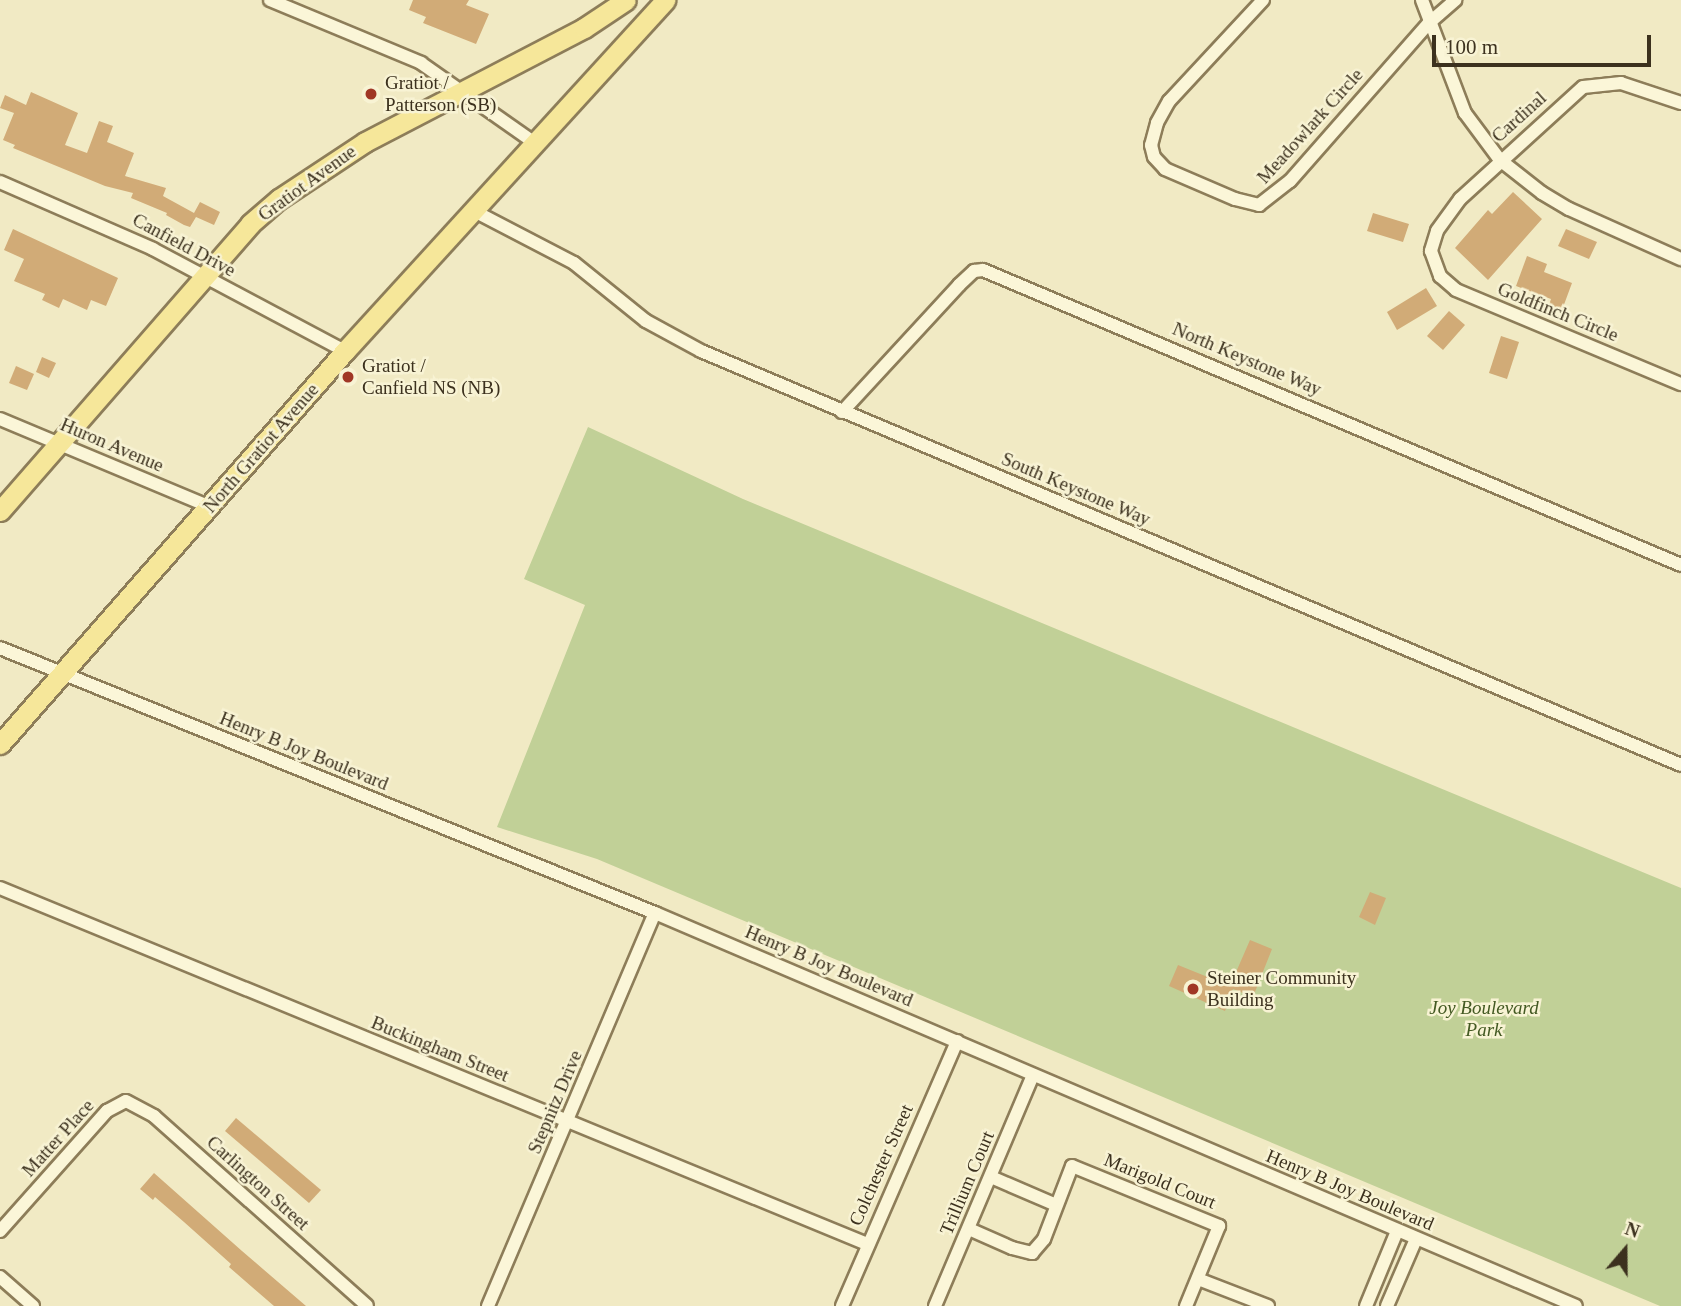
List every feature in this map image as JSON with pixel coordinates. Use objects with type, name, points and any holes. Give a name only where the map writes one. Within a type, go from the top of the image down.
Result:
[{"type":"main road","name":"Gratiot Avenue","points":[[0,512],[250,224],[279,199],[365,142],[584,28],[626,0]]},
{"type":"main road","name":"North Gratiot Avenue","points":[[0,744],[345,351],[475,212],[666,0]]},
{"type":"street","points":[[270,0],[421,63],[536,143]]},
{"type":"street","name":"Meadowlark Circle","points":[[1263,0],[1169,102],[1157,122],[1151,145],[1154,157],[1165,169],[1250,204],[1266,202],[1280,191],[1429,23]]},
{"type":"street","points":[[1422,0],[1465,113],[1500,160],[1542,193],[1569,209],[1681,259]]},
{"type":"street","points":[[1429,23],[1455,0]]},
{"type":"street","name":"Cardinal","points":[[1432,261],[1433,240],[1443,221],[1500,160],[1574,93],[1591,84],[1621,83],[1681,103]]},
{"type":"street","name":"Canfield Drive","points":[[0,182],[120,233],[184,264],[345,351]]},
{"type":"street","name":"South Keystone Way","points":[[475,212],[574,263],[646,321],[670,336],[842,412],[1681,765]]},
{"type":"street","name":"Goldfinch Circle","points":[[1432,261],[1446,282],[1471,298],[1681,384]]},
{"type":"street","name":"North Keystone Way","points":[[842,412],[959,285],[974,271],[983,270],[1681,565]]},
{"type":"street","name":"Huron Avenue","points":[[0,419],[209,507]]},
{"type":"street","name":"Henry B Joy Boulevard","points":[[0,648],[655,913],[1576,1306]]},
{"type":"street","name":"Buckingham Street","points":[[0,888],[867,1244]]},
{"type":"street","name":"Stepnitz Drive","points":[[488,1306],[655,913]]},
{"type":"street","name":"Colchester Street","points":[[842,1306],[957,1041]]},
{"type":"street","name":"Trillium Court","points":[[935,1306],[1033,1075]]},
{"type":"street","name":"Carlington Street","points":[[118,1104],[126,1101],[154,1116],[367,1306]]},
{"type":"street","name":"Matter Place","points":[[0,1231],[107,1111],[118,1104]]},
{"type":"street","name":"Marigold Court","points":[[969,1229],[1012,1248],[1032,1253],[1044,1239],[1072,1166],[1219,1226],[1186,1306]]},
{"type":"street","points":[[991,1177],[1056,1205]]},
{"type":"street","points":[[1366,1306],[1397,1231]]},
{"type":"street","points":[[1387,1306],[1416,1239]]},
{"type":"street","points":[[0,1277],[33,1306]]},
{"type":"street","points":[[1198,1279],[1268,1306]]},
{"type":"green space","name":"Joy Boulevard Park","points":[[588,427],[743,499],[1681,888],[1681,1306],[1660,1306],[597,859],[497,827],[585,605],[524,579]]},
{"type":"building","points":[[413,0],[469,0],[466,5],[489,14],[476,44],[423,23],[426,17],[409,10]]},
{"type":"building","points":[[31,92],[78,113],[65,145],[87,153],[99,121],[113,126],[107,142],[134,153],[125,176],[166,188],[163,196],[194,213],[200,202],[220,212],[214,225],[196,217],[190,227],[184,225],[166,215],[167,213],[131,198],[133,193],[105,186],[13,148],[15,145],[3,140],[14,113],[0,108],[5,95],[26,105]]},
{"type":"building","points":[[1513,192],[1542,219],[1488,280],[1455,248],[1488,210],[1492,214]]},
{"type":"building","points":[[1373,213],[1409,224],[1403,242],[1367,231]]},
{"type":"building","points":[[13,229],[118,278],[106,306],[91,300],[87,310],[63,299],[59,308],[42,300],[45,294],[14,281],[24,259],[4,250]]},
{"type":"building","points":[[1566,229],[1597,242],[1589,259],[1558,246]]},
{"type":"building","points":[[1527,256],[1547,264],[1544,272],[1572,283],[1562,310],[1549,305],[1551,299],[1516,286]]},
{"type":"building","points":[[1426,288],[1437,306],[1397,330],[1387,312]]},
{"type":"building","points":[[1449,311],[1465,325],[1443,350],[1427,336]]},
{"type":"building","points":[[1501,336],[1519,342],[1507,379],[1489,373]]},
{"type":"building","points":[[42,357],[56,363],[49,378],[36,372]]},
{"type":"building","points":[[16,366],[34,374],[27,390],[9,383]]},
{"type":"building","points":[[1370,892],[1386,898],[1375,925],[1359,917]]},
{"type":"building","points":[[1250,940],[1272,949],[1253,997],[1233,989],[1225,1011],[1169,986],[1178,965],[1230,986]]},
{"type":"building","points":[[236,1118],[321,1190],[309,1203],[225,1131]]},
{"type":"building","points":[[154,1173],[306,1306],[274,1306],[229,1267],[231,1264],[184,1222],[155,1197],[153,1200],[140,1189]]},
{"type":"place","name":"Gratiot / Patterson (SB)","points":[[371,94]]},
{"type":"place","name":"Gratiot / Canfield NS (NB)","points":[[348,377]]},
{"type":"place","name":"Steiner Community Building","points":[[1193,989]]}]
